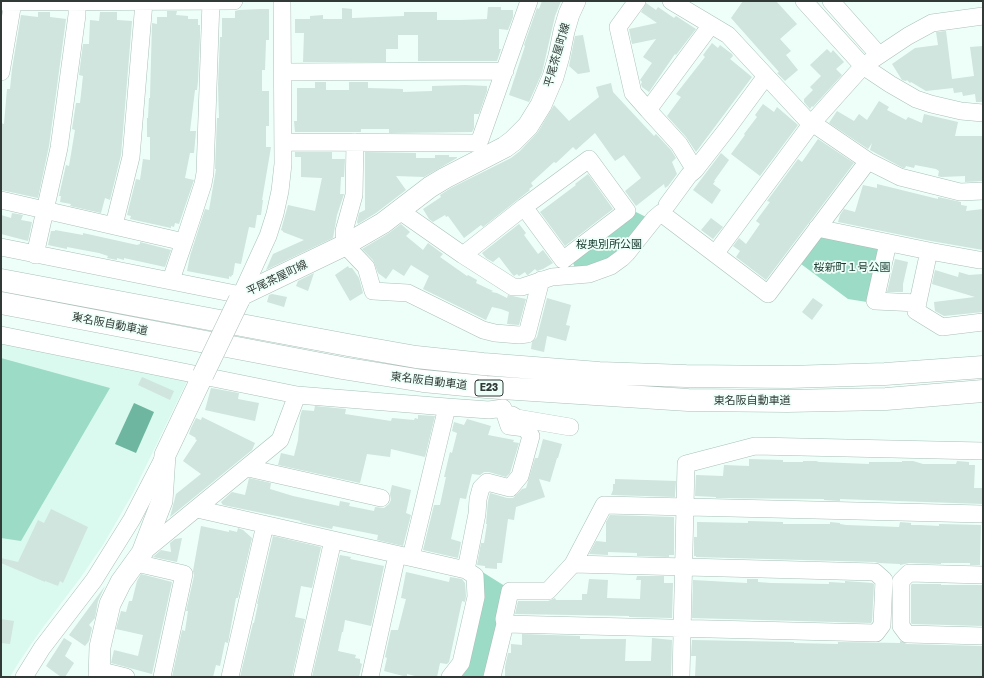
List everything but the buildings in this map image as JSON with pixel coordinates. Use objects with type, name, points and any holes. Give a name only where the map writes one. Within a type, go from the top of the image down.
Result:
[{"type":"highway","name":"東名阪自動車道","points":[[1,280],[416,357],[483,364],[599,373],[789,377],[885,374],[983,367]]},
{"type":"highway","name":"東名阪自動車道","points":[[1,303],[342,368],[423,381],[478,387],[696,400],[787,401],[886,399],[983,391]]},
{"type":"main road","name":"平尾茶屋町線","points":[[99,674],[100,647],[110,604],[121,582],[139,558],[162,501],[165,455],[240,298],[345,245],[383,223],[430,187],[505,147],[524,131],[539,110],[553,77],[564,31],[574,1]]},
{"type":"street","points":[[35,255],[59,148],[77,15],[77,1]]},
{"type":"street","points":[[1,72],[7,2],[234,1]]},
{"type":"street","points":[[1,247],[35,255],[171,280],[240,298],[268,236],[275,214],[282,176],[282,1]]},
{"type":"street","points":[[283,142],[475,143],[480,140],[529,1]]},
{"type":"street","points":[[637,1],[618,27],[633,93],[679,144],[695,170]]},
{"type":"street","points":[[671,1],[728,35],[804,118],[868,160],[900,177],[960,192],[983,191]]},
{"type":"street","points":[[804,1],[863,66],[890,84],[916,99],[948,109],[983,113]]},
{"type":"street","points":[[831,1],[878,54]]},
{"type":"street","points":[[114,225],[131,157],[144,2]]},
{"type":"street","points":[[171,280],[203,184],[211,2]]},
{"type":"street","points":[[715,254],[812,123],[863,66],[878,54],[932,23],[983,16]]},
{"type":"street","points":[[648,110],[711,25]]},
{"type":"street","points":[[283,72],[505,71]]},
{"type":"street","points":[[667,205],[689,175],[695,170],[727,129],[766,76]]},
{"type":"street","points":[[355,142],[354,195],[344,231],[345,245],[366,267],[373,290],[408,293],[483,330],[519,335],[527,334],[541,280]]},
{"type":"street","points":[[462,254],[524,207],[589,159],[627,211],[563,260],[524,207]]},
{"type":"street","points":[[400,210],[462,254],[513,287],[522,287],[552,277],[589,274],[611,266],[627,253],[660,213],[768,294],[868,160]]},
{"type":"street","points":[[1,200],[184,242]]},
{"type":"street","points":[[817,228],[929,251],[983,260]]},
{"type":"street","points":[[888,242],[875,301],[918,303]]},
{"type":"street","points":[[929,251],[916,311],[942,327],[983,322]]},
{"type":"street","points":[[1,335],[297,395],[489,410],[503,408],[517,418],[570,427]]},
{"type":"street","points":[[139,558],[280,440],[297,395]]},
{"type":"street","points":[[370,677],[447,407]]},
{"type":"street","points":[[466,570],[481,488],[487,482],[510,488],[520,476],[531,436],[525,428],[509,426],[503,408]]},
{"type":"street","points":[[681,677],[686,464],[755,446],[983,451]]},
{"type":"street","points":[[24,677],[42,648],[94,580],[132,519],[165,455]]},
{"type":"street","points":[[248,468],[381,498]]},
{"type":"street","points":[[492,677],[505,624],[504,619],[510,591],[548,591],[573,564],[604,505],[983,514]]},
{"type":"street","points":[[197,509],[466,570],[475,576],[476,597],[462,663],[450,677]]},
{"type":"street","points":[[230,677],[265,525]]},
{"type":"street","points":[[302,677],[333,540]]},
{"type":"street","points":[[139,558],[184,574],[162,677]]},
{"type":"street","points":[[573,564],[875,572],[884,580],[901,581]]},
{"type":"street","points":[[983,575],[909,573],[901,581],[901,626],[907,634],[983,636]]},
{"type":"street","points":[[505,624],[876,633],[882,626],[884,580]]},
{"type":"street","points":[[882,626],[901,626]]},
{"type":"street","points":[[99,674],[126,677]]},
{"type":"shaded area","points":[[1,341],[188,379],[133,493],[103,545],[41,630],[10,677],[1,677]]},
{"type":"shaded area","points":[[134,403],[154,412],[136,453],[115,444]]},
{"type":"green space","name":"桜奥別所公園","points":[[634,211],[646,217],[612,259],[575,269],[572,259]]},
{"type":"green space","name":"桜新町１号公園","points":[[822,235],[884,247],[873,303],[848,299],[801,264],[800,260]]},
{"type":"green space","points":[[1,358],[110,388],[21,541],[1,538]]},
{"type":"green space","points":[[476,568],[508,588],[487,677],[457,677]]}]
